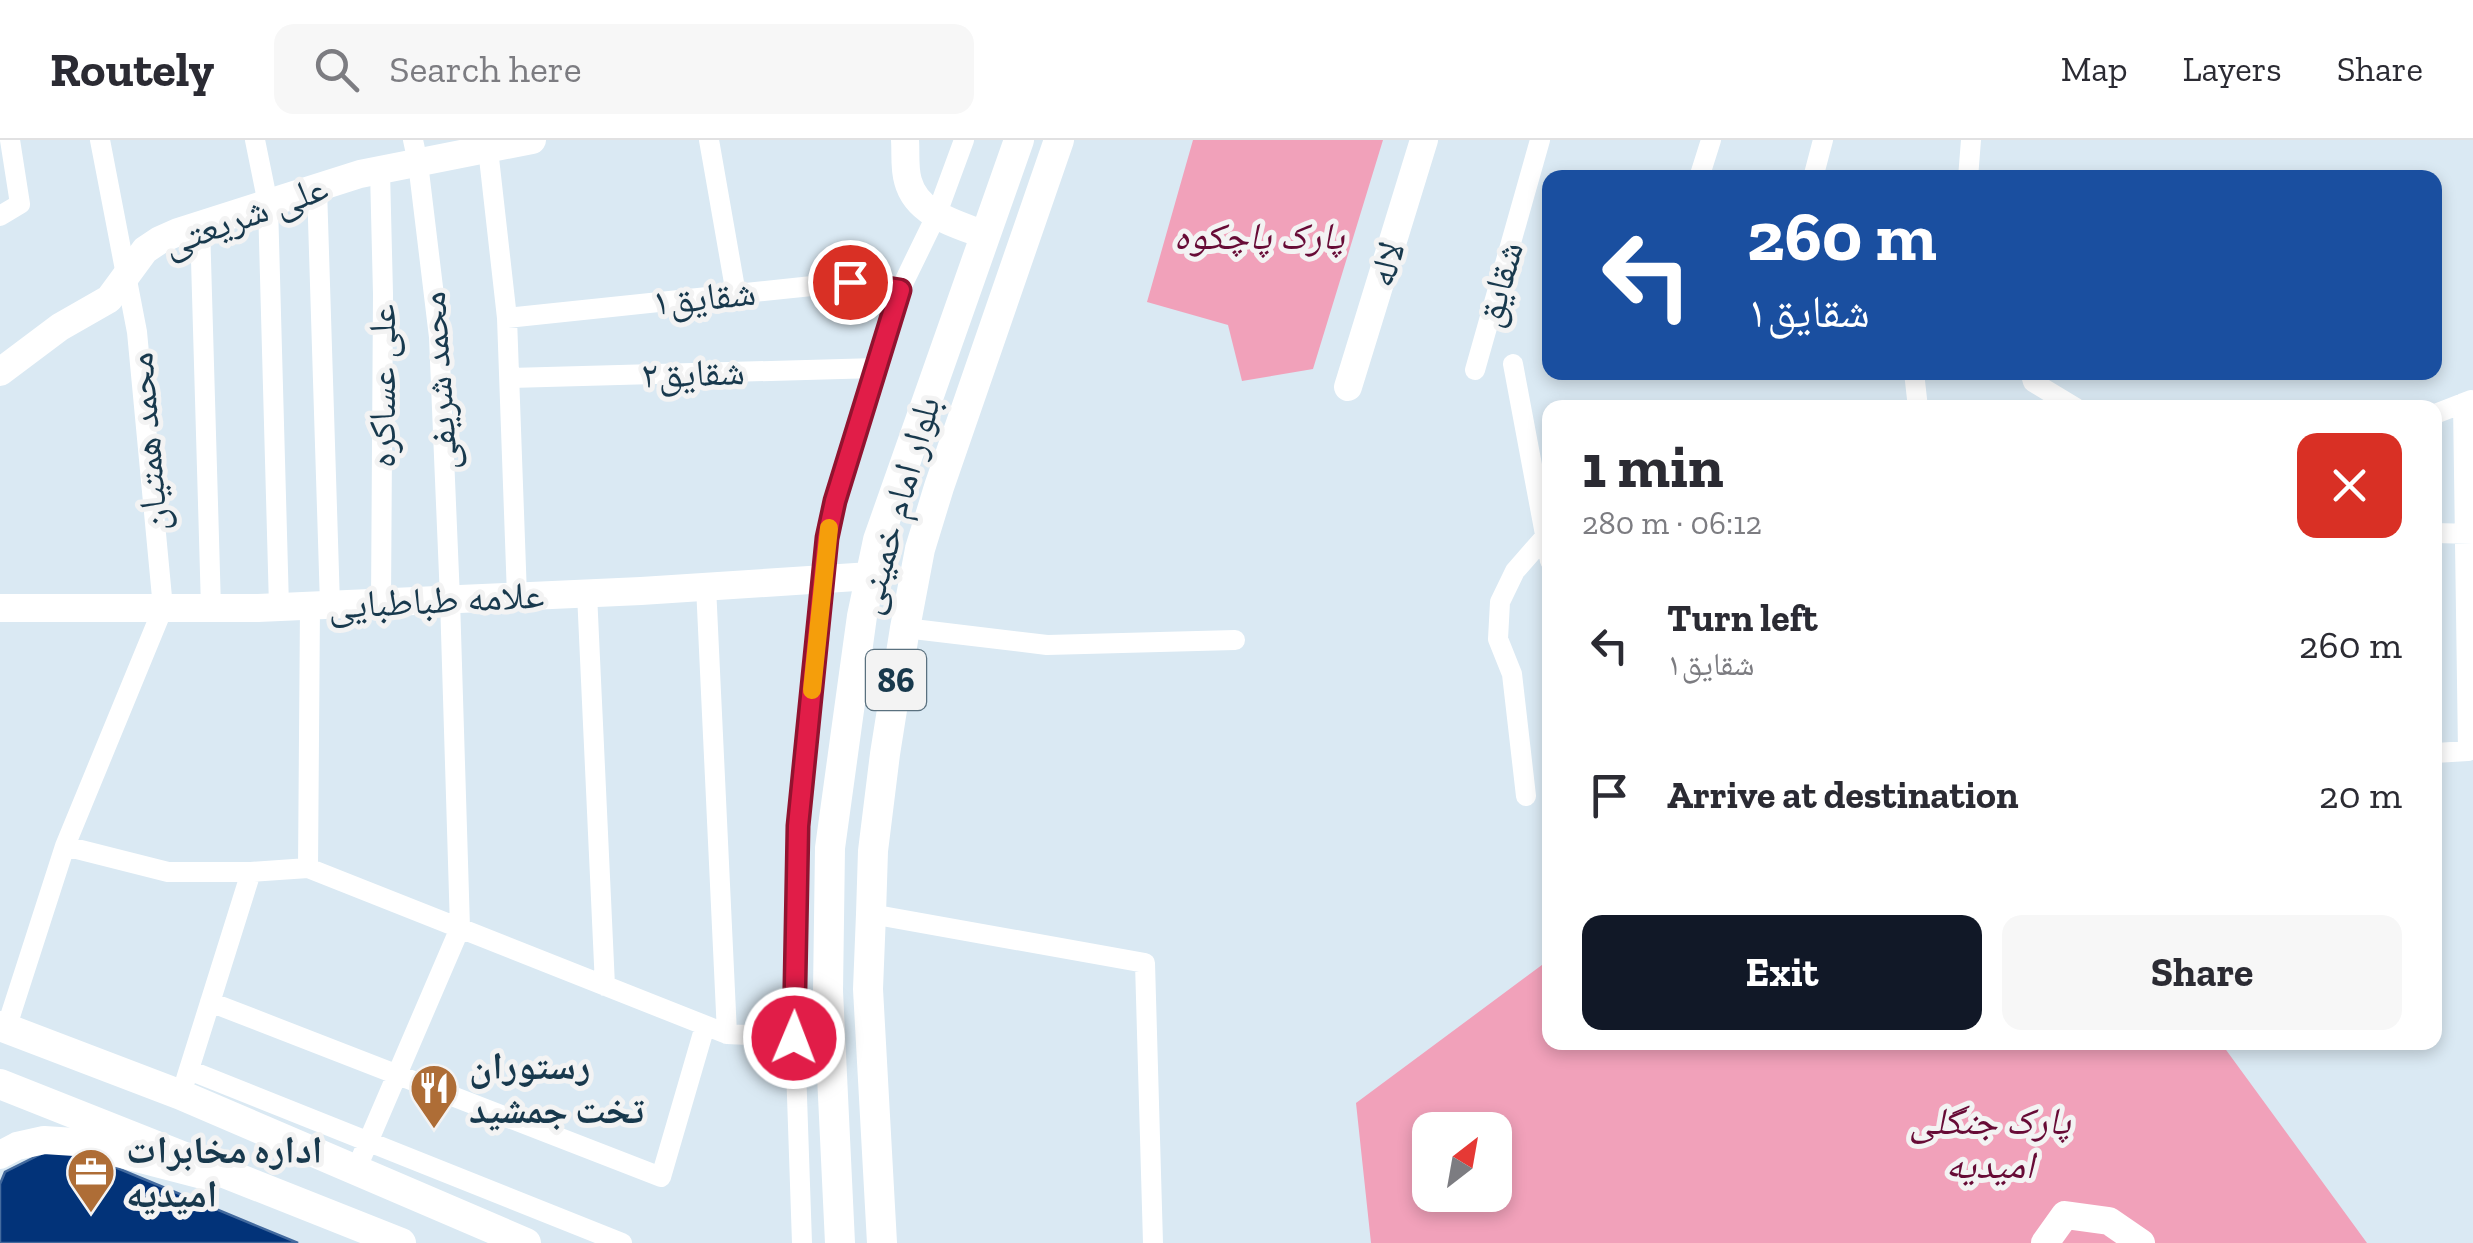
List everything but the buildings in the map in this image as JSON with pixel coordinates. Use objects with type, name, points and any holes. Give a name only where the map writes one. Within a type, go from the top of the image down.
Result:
[{"type":"main road","name":"بلوار امام خمینی","points":[[860,1239],[830,1039],[828,991],[830,848],[862,616],[878,540],[1019,140]]},
{"type":"main road","name":"بلوار امام خمینی","points":[[860,1239],[873,851],[905,628],[920,550],[939,487],[1060,140]]},
{"type":"main road","points":[[985,235],[1022,249]]},
{"type":"main road","points":[[3,1028],[185,1083],[356,1170],[526,1243]]},
{"type":"main road","points":[[0,1084],[402,1243]]},
{"type":"street","points":[[0,216],[20,204],[10,140]]},
{"type":"street","name":"محمد همتیان","points":[[100,140],[137,332],[163,608]]},
{"type":"street","points":[[255,140],[268,204],[279,607]]},
{"type":"street","name":"علی شریعتی","points":[[0,372],[60,326],[110,299],[145,250],[160,240],[380,170],[416,151],[488,149],[532,140]]},
{"type":"street","points":[[709,140],[736,294]]},
{"type":"street","points":[[906,140],[907,179],[912,192],[936,216],[985,235]]},
{"type":"street","points":[[802,1243],[794,1038],[798,826],[830,518],[900,290],[936,216],[964,140]]},
{"type":"street","name":"لاله","points":[[1348,388],[1424,140]]},
{"type":"street","name":"شقایق","points":[[1476,370],[1540,140]]},
{"type":"street","points":[[1702,170],[1711,140]]},
{"type":"street","points":[[1814,170],[1823,140]]},
{"type":"street","points":[[1969,170],[1971,140]]},
{"type":"street","points":[[488,149],[507,318],[517,596]]},
{"type":"street","name":"محمد شریفی","points":[[416,151],[439,337],[460,928]]},
{"type":"street","name":"علی عساکره","points":[[380,170],[381,602]]},
{"type":"street","points":[[308,868],[320,605],[317,188]]},
{"type":"street","points":[[200,225],[211,608]]},
{"type":"street","name":"شقایق۱","points":[[507,318],[850,282],[900,290]]},
{"type":"street","points":[[1513,364],[1542,527]]},
{"type":"street","name":"شقایق۲","points":[[510,378],[877,368]]},
{"type":"street","points":[[2032,380],[2063,400]]},
{"type":"street","points":[[2442,411],[2468,401],[2468,751],[2442,753]]},
{"type":"street","points":[[2442,533],[2468,534]]},
{"type":"street","points":[[1526,796],[1512,674],[1498,639],[1500,602],[1514,571],[1542,540]]},
{"type":"street","name":"علامه طباطبایی","points":[[0,608],[279,607],[870,576]]},
{"type":"street","points":[[706,586],[727,1034]]},
{"type":"street","points":[[587,593],[605,986]]},
{"type":"street","points":[[3,1028],[65,846],[163,608]]},
{"type":"street","points":[[905,628],[1047,645],[1235,640]]},
{"type":"street","points":[[65,846],[168,872],[308,868],[727,1034],[830,1039]]},
{"type":"street","points":[[251,872],[185,1083],[368,1141],[622,1243]]},
{"type":"street","points":[[870,914],[1145,963],[1153,1243]]},
{"type":"street","points":[[356,1170],[460,928]]},
{"type":"street","points":[[210,1002],[661,1177],[704,1026]]},
{"type":"street","points":[[0,1155],[17,1146],[44,1140],[76,1142],[275,1192]]},
{"type":"street","points":[[2045,1243],[2065,1215],[2109,1221],[2141,1243]]},
{"type":"green space","name":"پارک پاچکوه","points":[[1193,140],[1383,140],[1313,369],[1242,381],[1228,325],[1147,302]]},
{"type":"green space","name":"پارک جنگلی امیدیه","points":[[1542,965],[1542,1050],[2226,1050],[2367,1243],[1371,1243],[1356,1103]]},
{"type":"slow traffic","points":[[812,690],[829,528]]},
{"type":"place","name":"رستوران تخت جمشید","points":[[434,1130]]},
{"type":"place","name":"اداره مخابرات امیدیه","points":[[91,1214]]},
{"type":"route","points":[[794,1038],[798,826],[827,538],[900,290],[850,282]]}]
